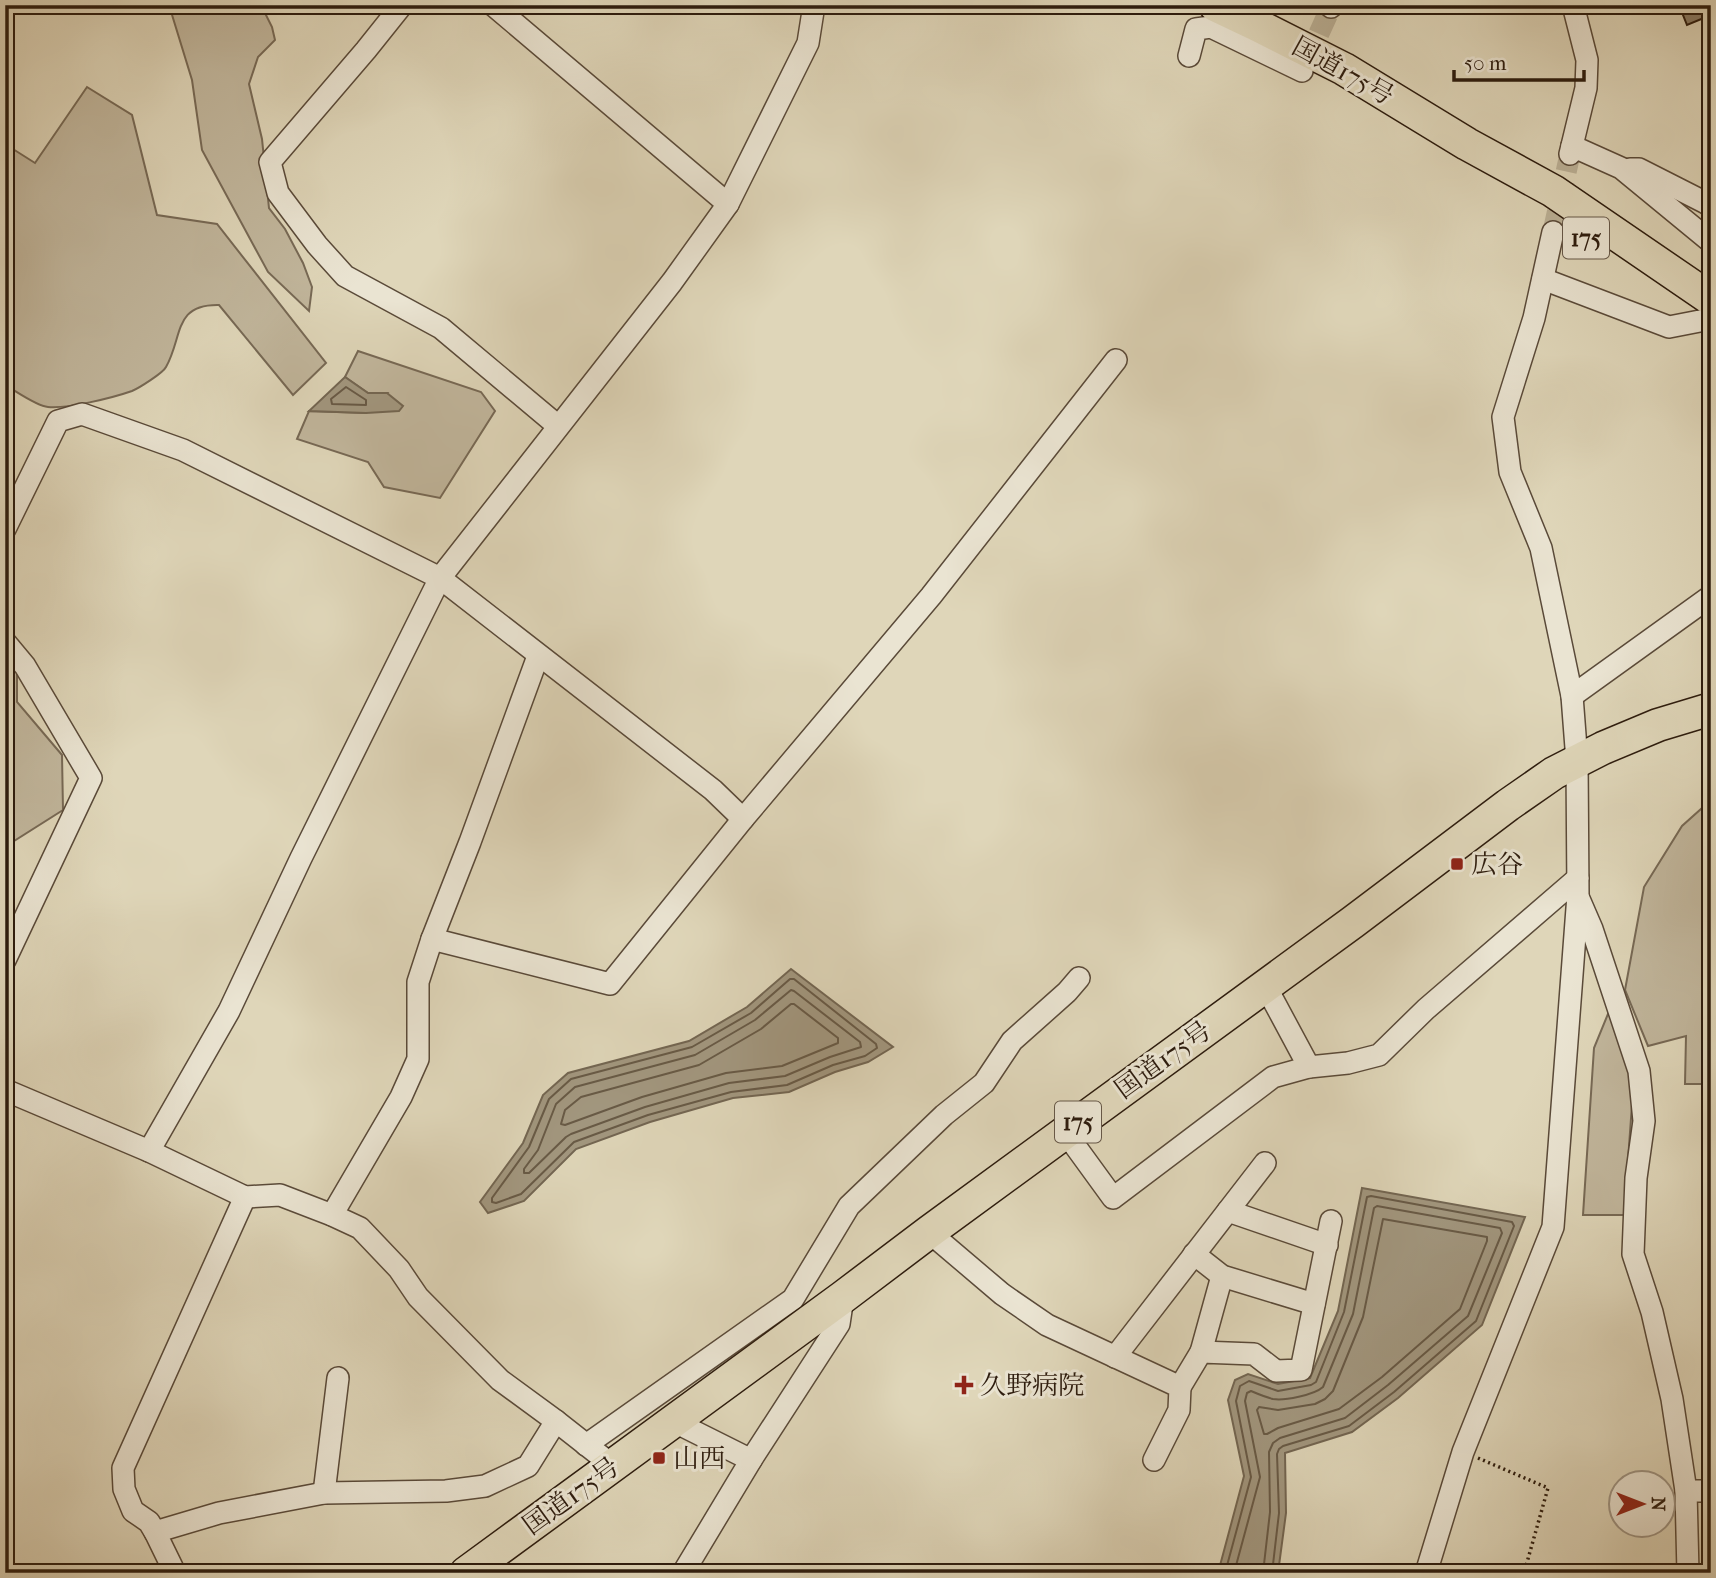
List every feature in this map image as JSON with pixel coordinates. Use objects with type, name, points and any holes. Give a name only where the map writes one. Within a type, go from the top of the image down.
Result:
[{"type":"highway","name":"国道175号","points":[[1215,5],[1344,69],[1467,144],[1538,205],[1709,315]]},
{"type":"highway","name":"国道175号","points":[[466,1573],[1554,773],[1603,748],[1658,725],[1711,709]]},
{"type":"street","points":[[402,5],[270,162],[278,193],[317,245],[345,276],[441,328],[558,426]]},
{"type":"street","points":[[493,5],[728,204]]},
{"type":"street","points":[[149,1151],[229,1010],[440,578],[672,282],[728,204],[808,43],[814,5]]},
{"type":"street","points":[[1573,5],[1587,60],[1586,88],[1571,150],[1621,168],[1639,169],[1711,207]]},
{"type":"street","points":[[1189,56],[1196,29],[1210,27],[1302,71]]},
{"type":"street","points":[[1621,168],[1711,242]]},
{"type":"street","points":[[1426,1573],[1463,1452],[1553,1227],[1578,887],[1577,761],[1572,696],[1541,548],[1510,472],[1503,417],[1534,318],[1553,232]]},
{"type":"street","points":[[1543,279],[1669,327],[1709,315]]},
{"type":"street","points":[[432,939],[610,984],[743,819],[930,596],[1116,360]]},
{"type":"street","points":[[5,529],[58,421],[82,414],[183,450],[440,578],[713,790],[743,819]]},
{"type":"street","points":[[1572,696],[1711,596]]},
{"type":"street","points":[[5,642],[25,666],[91,778],[5,960]]},
{"type":"street","points":[[332,1215],[401,1097],[418,1059],[418,982],[538,656]]},
{"type":"street","points":[[1065,1132],[1113,1198],[1273,1077],[1379,1055],[1426,1009],[1578,887]]},
{"type":"street","points":[[1578,887],[1640,1070],[1644,1121],[1636,1178],[1633,1254],[1652,1312],[1672,1399],[1686,1492],[1688,1573]]},
{"type":"street","points":[[586,1445],[793,1299],[849,1206],[944,1115],[984,1083],[1012,1041],[1079,978]]},
{"type":"street","points":[[1265,985],[1309,1068]]},
{"type":"street","points":[[5,1090],[149,1151],[245,1197],[281,1195],[360,1228],[398,1269],[418,1297],[500,1380],[612,1465]]},
{"type":"street","points":[[1115,1357],[1265,1163]]},
{"type":"street","points":[[175,1573],[149,1522],[133,1511],[124,1489],[123,1468],[245,1197]]},
{"type":"street","points":[[1228,1211],[1327,1245]]},
{"type":"street","points":[[1201,1352],[1254,1354],[1276,1371],[1301,1370],[1331,1221]]},
{"type":"street","points":[[929,1232],[1002,1294],[1047,1325],[1180,1387]]},
{"type":"street","points":[[1194,1254],[1222,1276],[1314,1304]]},
{"type":"street","points":[[1154,1460],[1178,1410],[1180,1387],[1201,1352],[1222,1276]]},
{"type":"street","points":[[683,1573],[751,1460],[839,1324],[842,1297]]},
{"type":"street","points":[[324,1493],[338,1378]]},
{"type":"street","points":[[155,1532],[219,1513],[324,1493],[446,1490],[485,1486],[528,1466],[556,1420]]},
{"type":"street","points":[[673,1420],[751,1460]]},
{"type":"street","points":[[1686,1492],[1711,1491]]},
{"type":"path","points":[[1463,1452],[1548,1488],[1524,1573]]},
{"type":"shaded area","points":[[169,5],[261,5],[272,27],[275,40],[258,57],[249,84],[262,139],[269,208],[285,229],[303,263],[312,287],[309,311],[268,272],[202,150],[192,80]]},
{"type":"shaded area","points":[[87,87],[132,115],[157,215],[217,224],[326,363],[293,395],[219,305],[204,306],[186,316],[164,370],[132,391],[78,405],[48,407],[5,385],[5,144],[35,163]]},
{"type":"shaded area","points":[[358,351],[481,392],[495,411],[440,498],[384,487],[368,462],[297,439],[309,411],[366,413],[387,393],[368,393],[345,377]]},
{"type":"shaded area","points":[[5,654],[17,668],[17,702],[62,755],[63,810],[14,841],[5,833]]},
{"type":"shaded area","points":[[1711,800],[1711,1084],[1685,1084],[1686,1036],[1648,1046],[1625,990],[1644,887],[1682,826]]},
{"type":"shaded area","points":[[1610,1009],[1634,1077],[1624,1215],[1583,1215],[1594,1048]]},
{"type":"water","points":[[345,377],[368,393],[387,393],[403,406],[399,411],[366,413],[309,411]]},
{"type":"water","points":[[791,969],[893,1047],[868,1062],[835,1072],[789,1092],[733,1098],[650,1122],[576,1149],[524,1201],[488,1213],[480,1202],[523,1143],[543,1095],[568,1073],[689,1041],[747,1007]]},
{"type":"water","points":[[1362,1188],[1525,1217],[1482,1325],[1398,1398],[1352,1432],[1285,1453],[1286,1513],[1278,1573],[1218,1573],[1244,1476],[1228,1400],[1235,1380],[1248,1374],[1278,1384],[1310,1378],[1338,1311]]},
{"type":"building","points":[[1679,5],[1711,5],[1711,15],[1687,25]]},
{"type":"tunnel","points":[[1306,62],[1331,7]]},
{"type":"tunnel","points":[[1553,232],[1570,154]]},
{"type":"place","name":"広谷","points":[[1457,864]]},
{"type":"place","name":"久野病院","points":[[964,1385]]},
{"type":"place","name":"山西","points":[[659,1458]]}]
